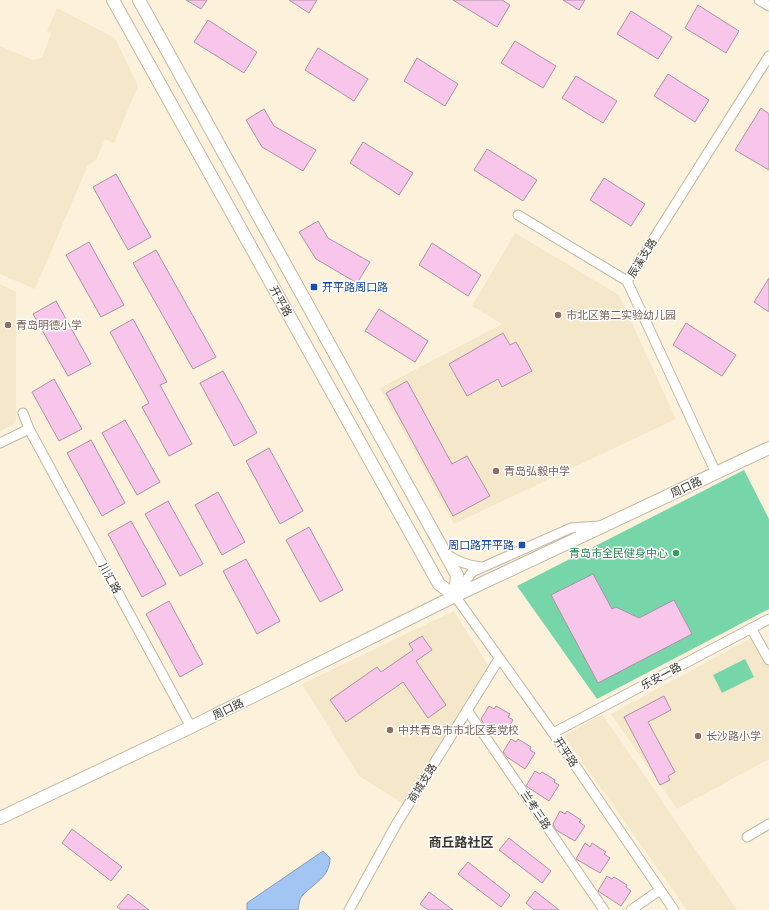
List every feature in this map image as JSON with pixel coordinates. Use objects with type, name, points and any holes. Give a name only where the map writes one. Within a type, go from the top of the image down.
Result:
[{"type":"main road","name":"开平路","points":[[113,0],[439,584],[455,596]]},
{"type":"main road","name":"开平路","points":[[138,0],[457,575],[455,596]]},
{"type":"main road","name":"周口路","points":[[0,818],[192,727],[455,596],[769,448]]},
{"type":"street","points":[[759,0],[769,6]]},
{"type":"street","name":"辰溪支路","points":[[716,473],[627,281],[769,56]]},
{"type":"street","points":[[518,215],[627,281]]},
{"type":"street","name":"川汇路","points":[[23,413],[29,429],[192,727]]},
{"type":"street","points":[[0,443],[29,429]]},
{"type":"street","name":"周口路","points":[[455,596],[472,572],[571,528],[602,526]]},
{"type":"street","points":[[444,552],[459,562],[470,566],[484,567]]},
{"type":"street","name":"开平路","points":[[455,596],[553,733],[674,910]]},
{"type":"street","name":"乐安一路","points":[[553,733],[769,619]]},
{"type":"street","points":[[751,628],[769,660]]},
{"type":"street","name":"商城支路","points":[[349,910],[397,823],[500,659]]},
{"type":"street","name":"兰考三路","points":[[468,710],[604,910]]},
{"type":"street","points":[[747,837],[769,824]]},
{"type":"street","points":[[631,910],[660,890]]},
{"type":"shaded area","points":[[57,8],[115,38],[138,86],[114,143],[105,139],[96,160],[88,165],[35,289],[0,274],[0,46],[33,60],[42,58],[51,33],[47,31]]},
{"type":"shaded area","name":"青岛弘毅中学","points":[[515,233],[619,295],[676,419],[454,524],[380,388],[502,324],[472,306]]},
{"type":"shaded area","name":"青岛明德小学","points":[[0,284],[16,292],[16,423],[0,431]]},
{"type":"shaded area","name":"中共青岛市市北区委党校","points":[[454,611],[488,665],[404,804],[359,776],[302,684]]},
{"type":"shaded area","name":"长沙路小学","points":[[753,637],[769,663],[769,759],[677,809],[611,714]]},
{"type":"shaded area","points":[[602,714],[737,910],[687,910],[564,736]]},
{"type":"green space","name":"青岛市全民健身中心","points":[[744,470],[769,519],[769,609],[597,699],[517,586]]},
{"type":"green space","points":[[745,659],[754,677],[722,693],[713,675]]},
{"type":"water","points":[[323,851],[330,858],[327,870],[321,879],[302,897],[299,902],[298,910],[247,910],[247,903]]},
{"type":"building","points":[[186,0],[207,0],[201,9]]},
{"type":"building","points":[[289,0],[317,0],[309,13]]},
{"type":"building","points":[[453,0],[502,0],[510,5],[497,27]]},
{"type":"building","points":[[563,0],[585,0],[579,10]]},
{"type":"building","points":[[698,5],[739,31],[726,53],[685,28]]},
{"type":"building","points":[[631,11],[672,37],[658,59],[617,34]]},
{"type":"building","points":[[208,20],[257,52],[244,73],[194,42]]},
{"type":"building","points":[[515,41],[556,66],[543,88],[501,63]]},
{"type":"building","points":[[318,48],[368,79],[354,101],[305,70]]},
{"type":"building","points":[[417,58],[458,84],[445,106],[404,81]]},
{"type":"building","points":[[668,74],[709,100],[695,122],[654,96]]},
{"type":"building","points":[[576,76],[617,101],[603,123],[562,98]]},
{"type":"building","points":[[761,108],[769,114],[769,170],[735,150]]},
{"type":"building","points":[[264,109],[274,126],[316,150],[303,171],[262,147],[246,120]]},
{"type":"building","points":[[363,142],[413,173],[399,195],[350,163]]},
{"type":"building","points":[[487,149],[537,180],[523,201],[474,170]]},
{"type":"building","points":[[116,174],[151,237],[128,250],[93,187]]},
{"type":"building","points":[[604,178],[645,204],[631,226],[590,200]]},
{"type":"building","points":[[318,221],[328,238],[370,262],[357,283],[316,259],[299,232]]},
{"type":"building","points":[[89,242],[124,305],[101,317],[66,255]]},
{"type":"building","points":[[432,243],[481,275],[468,296],[419,265]]},
{"type":"building","points":[[156,250],[216,357],[193,369],[133,263]]},
{"type":"building","points":[[769,278],[769,312],[754,302]]},
{"type":"building","points":[[56,301],[91,364],[68,376],[33,314]]},
{"type":"building","points":[[379,309],[428,341],[415,362],[365,331]]},
{"type":"building","points":[[133,319],[167,382],[160,385],[192,444],[169,456],[142,407],[149,403],[110,332]]},
{"type":"building","points":[[686,323],[736,355],[722,376],[673,345]]},
{"type":"building","points":[[503,333],[510,345],[516,342],[532,371],[502,387],[498,379],[467,396],[449,364]]},
{"type":"building","points":[[223,371],[257,433],[234,446],[200,383]]},
{"type":"building","points":[[54,379],[82,429],[59,441],[32,392]]},
{"type":"building","points":[[407,381],[452,464],[467,456],[490,496],[453,516],[386,393]]},
{"type":"building","points":[[125,420],[160,482],[137,495],[102,433]]},
{"type":"building","points":[[91,440],[125,503],[102,516],[67,453]]},
{"type":"building","points":[[269,448],[303,511],[280,524],[246,461]]},
{"type":"building","points":[[218,492],[245,542],[222,555],[195,505]]},
{"type":"building","points":[[168,501],[203,564],[180,576],[145,514]]},
{"type":"building","points":[[131,521],[166,584],[142,597],[108,534]]},
{"type":"building","points":[[309,527],[343,590],[320,602],[286,540]]},
{"type":"building","points":[[246,559],[280,621],[257,634],[223,571]]},
{"type":"building","points":[[593,574],[612,609],[616,607],[639,618],[674,600],[692,634],[598,683],[551,595]]},
{"type":"building","points":[[169,601],[203,664],[180,677],[146,614]]},
{"type":"building","points":[[422,636],[432,650],[416,661],[446,705],[428,718],[403,682],[346,722],[330,700],[377,667],[381,672],[413,650],[409,644]]},
{"type":"building","points":[[664,696],[671,710],[648,722],[675,772],[668,776],[670,780],[660,785],[624,717]]},
{"type":"building","points":[[489,706],[494,709],[496,706],[510,714],[508,717],[513,720],[504,736],[484,724],[481,719]]},
{"type":"building","points":[[511,739],[516,742],[518,739],[531,747],[530,750],[535,753],[525,769],[507,757],[503,752]]},
{"type":"building","points":[[535,771],[540,774],[542,772],[555,780],[554,782],[559,785],[549,801],[526,786]]},
{"type":"building","points":[[560,811],[565,814],[567,811],[581,820],[579,822],[585,826],[575,841],[556,830],[553,824]]},
{"type":"building","points":[[72,829],[122,867],[111,881],[62,843]]},
{"type":"building","points":[[509,838],[551,871],[542,883],[499,850]]},
{"type":"building","points":[[585,843],[590,847],[592,843],[606,852],[604,854],[610,858],[600,873],[576,859]]},
{"type":"building","points":[[468,862],[510,895],[501,907],[458,874]]},
{"type":"building","points":[[607,876],[612,879],[614,877],[627,885],[626,887],[631,891],[621,906],[598,891]]},
{"type":"building","points":[[535,891],[559,910],[534,910],[526,903]]},
{"type":"building","points":[[429,892],[453,910],[428,910],[420,904]]},
{"type":"building","points":[[128,894],[149,910],[121,910],[117,907]]},
{"type":"place","name":"开平路周口路","points":[[314,287]]},
{"type":"place","name":"市北区第二实验幼儿园","points":[[558,315]]},
{"type":"place","name":"青岛明德小学","points":[[8,325]]},
{"type":"place","name":"青岛弘毅中学","points":[[496,471]]},
{"type":"place","name":"周口路开平路","points":[[522,545]]},
{"type":"place","name":"青岛市全民健身中心","points":[[676,553]]},
{"type":"place","name":"中共青岛市市北区委党校","points":[[390,730]]},
{"type":"place","name":"长沙路小学","points":[[698,736]]},
{"type":"district","name":"商丘路社区","points":[[461,842]]}]
